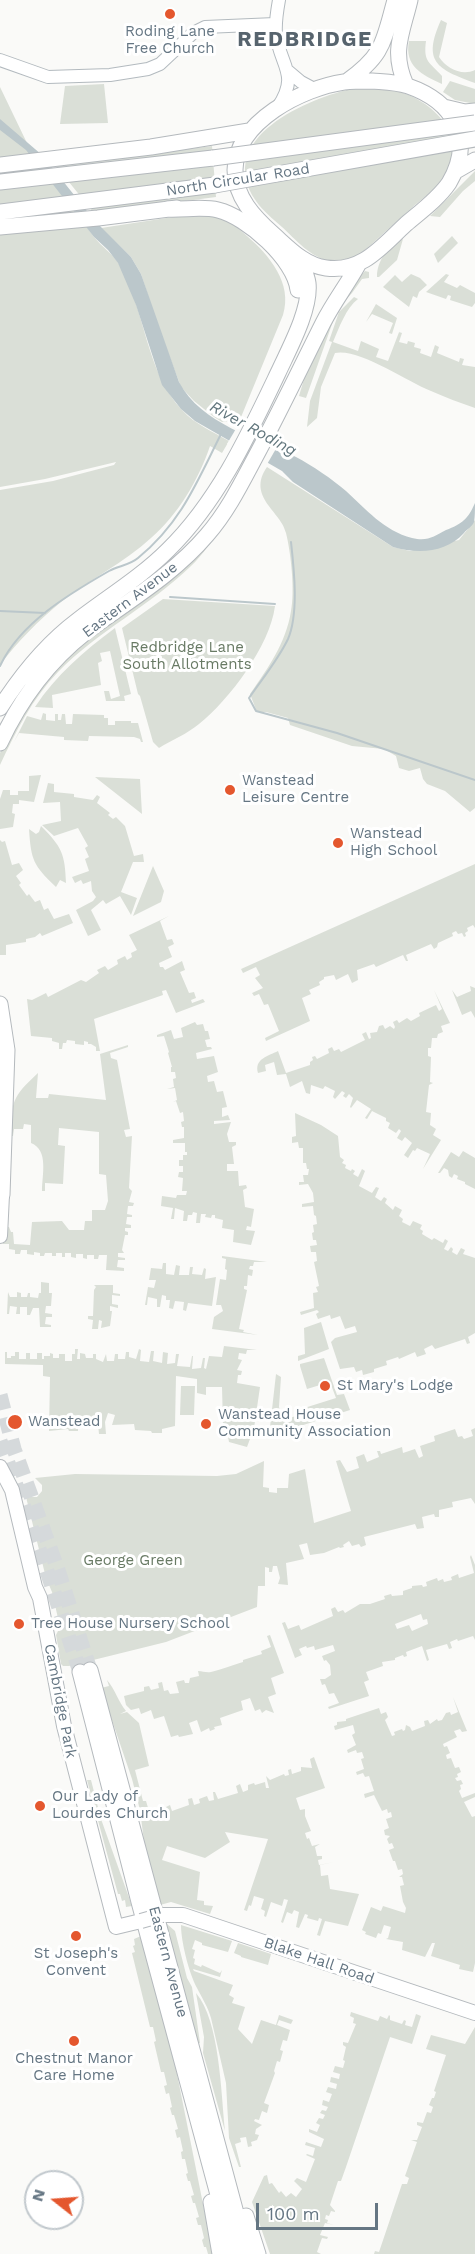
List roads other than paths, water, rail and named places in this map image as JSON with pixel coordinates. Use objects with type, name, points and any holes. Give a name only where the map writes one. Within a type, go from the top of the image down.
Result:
[{"type":"highway","points":[[346,82],[367,67],[381,48],[394,0]]},
{"type":"highway","points":[[406,85],[397,58],[410,0]]},
{"type":"highway","points":[[372,81],[406,85],[421,92],[455,117],[462,137],[461,157],[456,171],[444,190],[370,257],[358,265],[327,268],[299,257],[255,218],[238,189],[235,169],[240,148],[249,131],[278,107],[316,90],[346,82],[372,81]]},
{"type":"highway","points":[[444,107],[465,112],[475,111]]},
{"type":"highway","name":"North Circular Road","points":[[0,182],[213,158],[475,123]]},
{"type":"highway","points":[[0,165],[249,131]]},
{"type":"highway","name":"North Circular Road","points":[[0,212],[215,185],[475,139]]},
{"type":"highway","points":[[456,171],[475,160]]},
{"type":"highway","points":[[0,227],[98,218],[212,203],[255,218]]},
{"type":"highway","points":[[166,209],[207,208],[231,214],[271,246],[288,262],[294,273],[297,283],[297,302],[264,383],[260,412]]},
{"type":"highway","name":"Eastern Avenue","points":[[0,708],[45,649],[76,621],[148,568],[188,529],[210,501],[250,432],[298,328],[307,301],[308,283],[299,257]]},
{"type":"highway","name":"Eastern Avenue","points":[[0,743],[21,703],[55,661],[86,633],[156,583],[206,536],[224,513],[253,463],[324,321],[358,265]]},
{"type":"highway","points":[[0,1004],[8,1060],[2,1195]]},
{"type":"highway","name":"Eastern Avenue","points":[[234,2254],[196,2113],[85,1671],[247,2254]]},
{"type":"highway","points":[[196,2113],[220,2254]]},
{"type":"highway","points":[[221,2158],[237,2192],[258,2254]]},
{"type":"main road","points":[[0,1236],[2,1195]]},
{"type":"main road","name":"Cambridge Park","points":[[1,1473],[12,1490],[35,1587],[40,1598],[64,1726],[116,1927],[135,1922]]},
{"type":"main road","name":"Blake Hall Road","points":[[135,1922],[162,1915],[183,1915],[475,2013]]},
{"type":"street","points":[[278,107],[287,88],[288,71],[276,37],[275,24],[279,0]]},
{"type":"street","points":[[0,60],[48,76],[68,78],[110,75],[148,69],[160,64],[193,33],[206,27],[275,24]]},
{"type":"street","points":[[288,71],[301,82],[316,90]]},
{"type":"waterway","points":[[0,666],[20,636],[47,611],[109,571],[135,560],[153,545],[187,501],[221,434]]},
{"type":"waterway","points":[[291,542],[295,591],[294,617],[288,639],[280,654],[249,698],[256,711],[337,733],[475,780]]},
{"type":"waterway","points":[[170,597],[275,604]]},
{"type":"waterway","points":[[0,611],[45,613]]},
{"type":"tunnel","points":[[0,1395],[14,1449],[58,1570],[90,1670]]},
{"type":"tunnel","points":[[0,1441],[48,1574],[80,1672]]},
{"type":"place","name":"Roding Lane Free Church","points":[[170,14]]},
{"type":"place","name":"Wanstead Leisure Centre","points":[[230,790]]},
{"type":"place","name":"Wanstead High School","points":[[338,843]]},
{"type":"place","name":"St Mary's Lodge","points":[[325,1386]]},
{"type":"place","name":"Wanstead","points":[[15,1422]]},
{"type":"place","name":"Wanstead House Community Association","points":[[206,1424]]},
{"type":"place","name":"Tree House Nursery School","points":[[19,1624]]},
{"type":"place","name":"Our Lady of Lourdes Church","points":[[40,1806]]},
{"type":"place","name":"St Joseph's Convent","points":[[76,1936]]},
{"type":"place","name":"Chestnut Manor Care Home","points":[[74,2041]]},
{"type":"district","name":"REDBRIDGE","points":[[305,40]]},
{"type":"water label","name":"River Roding","points":[[253,429]]},
{"type":"park label","name":"Redbridge Lane South Allotments","points":[[187,656]]},
{"type":"park label","name":"George Green","points":[[133,1561]]}]
